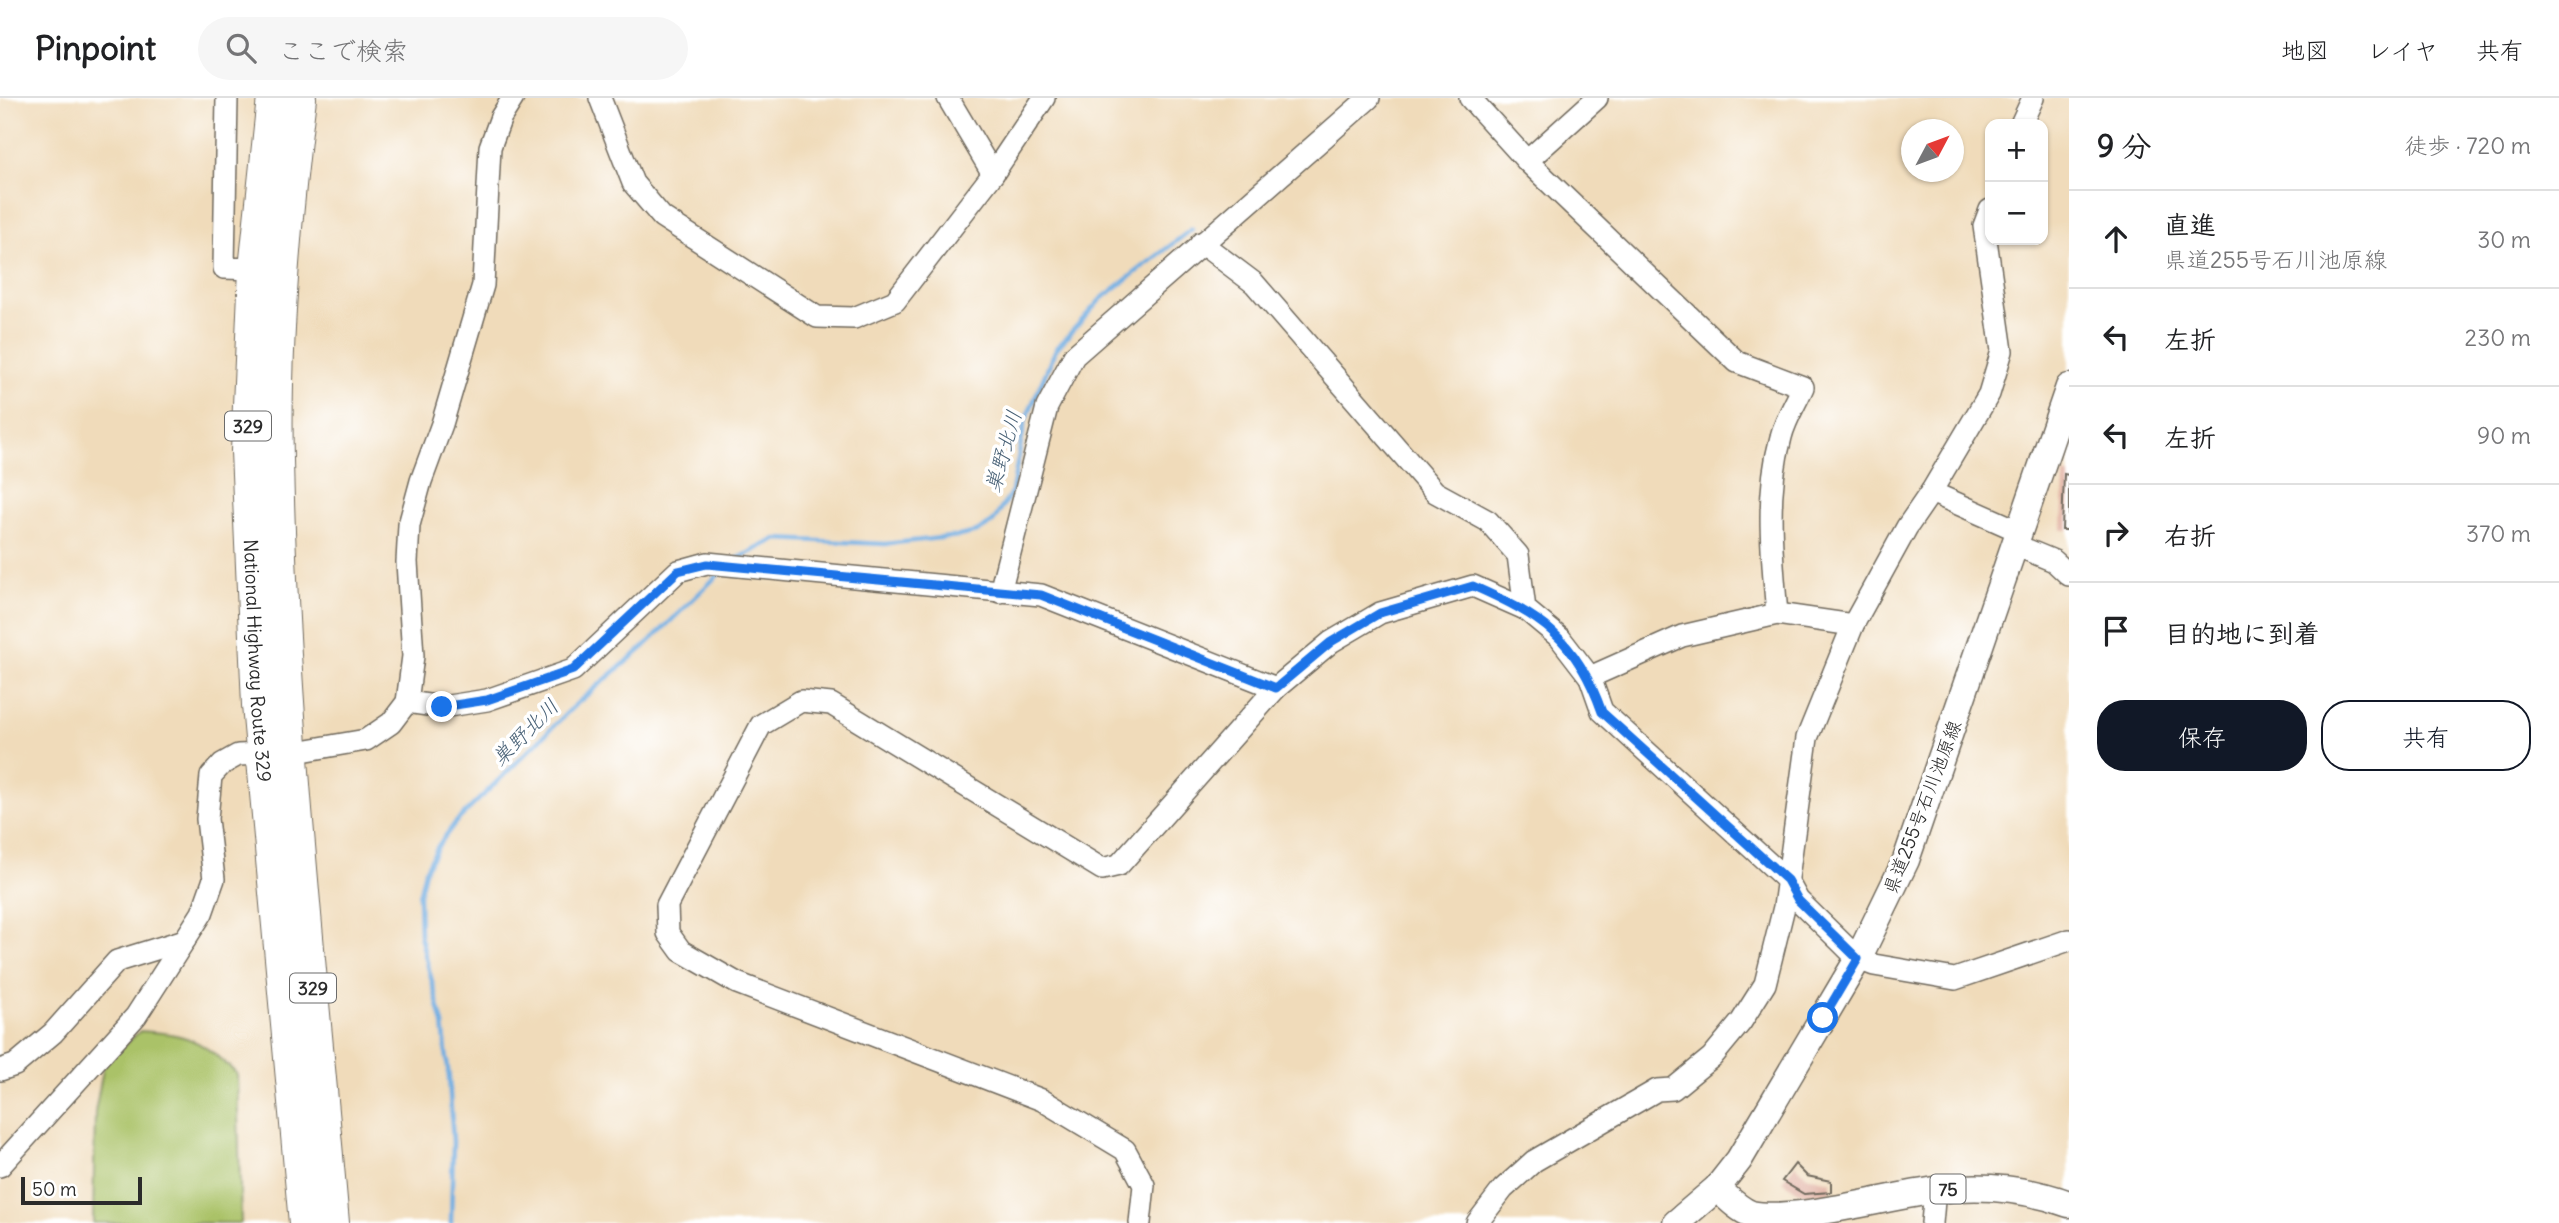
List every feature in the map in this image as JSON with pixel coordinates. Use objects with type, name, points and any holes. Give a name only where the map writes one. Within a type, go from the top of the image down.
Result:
[{"type":"highway","name":"National Highway Route 329","points":[[273,98],[255,270],[247,451],[276,754],[333,1223]]},
{"type":"highway","name":"National Highway Route 329","points":[[300,98],[282,273],[276,457],[276,754],[305,1223]]},
{"type":"main road","name":"県道255号石川池原線","points":[[1676,1223],[1717,1188],[1739,1160],[1858,959],[1913,842],[2069,387]]},
{"type":"main road","name":"75","points":[[1717,1188],[1753,1215],[1788,1220],[1935,1190],[1984,1186],[2032,1192],[2069,1204]]},
{"type":"street","points":[[228,98],[224,268],[255,270]]},
{"type":"street","points":[[0,1166],[136,1016],[202,913],[214,879],[207,820],[211,776],[222,764],[238,755],[276,754],[366,740],[391,723],[407,702],[413,656],[407,562],[408,525],[442,424],[483,285],[490,148],[501,117],[513,98]]},
{"type":"street","points":[[600,98],[633,183],[662,217],[817,317],[854,318],[895,301],[993,174],[1044,98]]},
{"type":"street","points":[[948,98],[993,174]]},
{"type":"street","points":[[1000,592],[1047,407],[1074,356],[1201,243],[1342,106],[1369,98]]},
{"type":"street","points":[[1470,98],[1527,161],[1737,362],[1803,387],[1781,435],[1773,476],[1772,552],[1777,614]]},
{"type":"street","points":[[1527,161],[1597,98]]},
{"type":"street","points":[[2023,119],[2033,98]]},
{"type":"street","points":[[1201,243],[1254,283],[1435,492],[1488,521],[1518,555],[1525,609]]},
{"type":"street","points":[[1477,1223],[1503,1189],[1534,1161],[1657,1090],[1673,1089],[1712,1057],[1765,984],[1784,907],[1807,737],[1853,625],[1907,527],[1989,394],[2002,351],[1987,245]]},
{"type":"street","points":[[1931,492],[2017,538],[2054,561],[2069,575]]},
{"type":"street","points":[[407,702],[442,707],[487,700],[573,670],[678,571],[707,564],[1041,595],[1276,688]]},
{"type":"street","points":[[1140,1223],[1144,1185],[1125,1150],[1042,1100],[737,982],[681,951],[668,933],[667,905],[761,724],[802,701],[831,704],[1102,869],[1119,865],[1276,688],[1331,642],[1380,613],[1473,586],[1525,609],[1560,638],[1590,677],[1602,712],[1787,880],[1798,900],[1858,959],[1911,973],[1955,979],[2069,940]]},
{"type":"street","points":[[1590,677],[1682,636],[1777,614],[1853,625]]},
{"type":"street","points":[[0,1070],[15,1065],[53,1032],[117,961],[184,940]]},
{"type":"street","points":[[1932,1223],[1935,1190]]},
{"type":"green space","points":[[140,1031],[171,1034],[194,1041],[237,1074],[241,1223],[93,1223],[95,1112],[104,1064]]},
{"type":"building","points":[[2064,474],[2069,475],[2069,530],[2062,530]]},
{"type":"building","points":[[1795,1164],[1807,1176],[1831,1181],[1831,1192],[1804,1194],[1782,1181]]},
{"type":"waterway","name":"巣野北川","points":[[737,559],[776,539],[885,544],[959,536],[977,532],[993,522],[1012,491],[1025,421],[1056,349],[1101,299],[1192,229]]},
{"type":"waterway","name":"巣野北川","points":[[451,1223],[453,1142],[449,1078],[443,1024],[420,935],[419,896],[425,871],[438,846],[455,823],[575,705],[644,647],[722,571]]},
{"type":"route","points":[[442,707],[487,700],[573,670],[678,571],[707,564],[1041,595],[1276,688],[1331,642],[1380,613],[1473,586],[1525,609],[1560,638],[1590,677],[1602,712],[1787,880],[1798,900],[1858,959],[1823,1018]]}]
